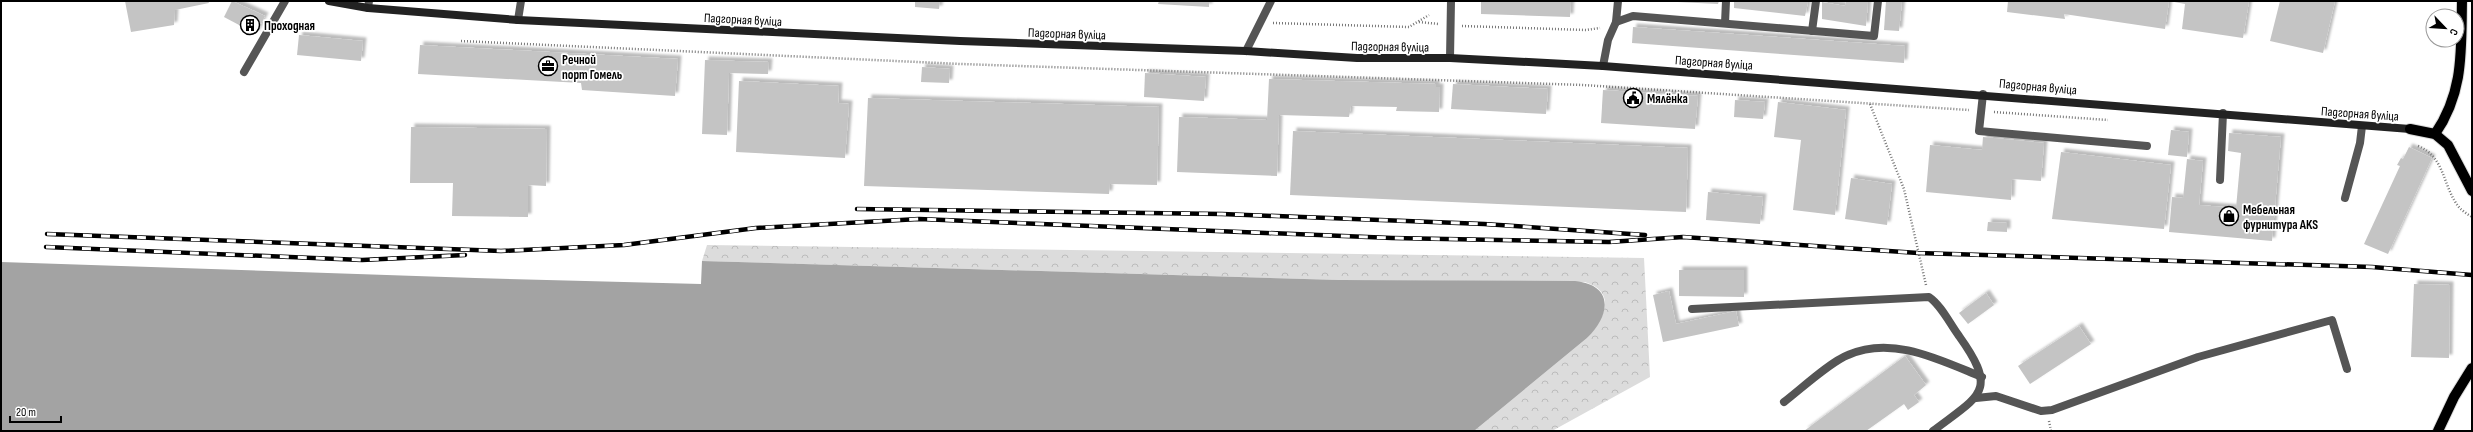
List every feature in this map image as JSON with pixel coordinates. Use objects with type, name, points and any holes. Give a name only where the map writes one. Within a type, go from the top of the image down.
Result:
[{"type":"main road","points":[[2435,134],[2447,116],[2460,71],[2462,1]]},
{"type":"main road","points":[[2410,129],[2435,134],[2448,145],[2472,190]]},
{"type":"main road","points":[[2438,431],[2454,397],[2472,368]]},
{"type":"street","points":[[244,72],[285,1]]},
{"type":"street","name":"Падгорная вуліца","points":[[329,1],[518,20],[952,41],[1246,51],[1357,58],[1450,58],[1603,66],[1983,94],[2410,129]]},
{"type":"street","points":[[518,20],[521,1]]},
{"type":"street","points":[[1246,51],[1271,1]]},
{"type":"street","points":[[1450,58],[1451,1]]},
{"type":"street","points":[[1603,66],[1608,40],[1616,22],[1618,1]]},
{"type":"street","points":[[1725,23],[1726,1]]},
{"type":"street","points":[[1812,30],[1816,1]]},
{"type":"street","points":[[1616,22],[1634,16],[1874,36],[1878,1]]},
{"type":"street","points":[[1983,94],[1979,131],[2147,146]]},
{"type":"street","points":[[2220,180],[2223,113]]},
{"type":"street","points":[[2345,198],[2360,143],[2362,126]]},
{"type":"street","points":[[1692,309],[1929,297],[1976,359],[1982,378],[1976,398]]},
{"type":"street","points":[[1933,431],[1976,398],[1996,396],[2041,411],[2052,410],[2198,357],[2332,320],[2347,369]]},
{"type":"street","points":[[1784,402],[1846,355],[1864,349],[1901,348],[1923,354],[1982,378]]},
{"type":"path","points":[[1269,22],[1409,27],[1429,15]]},
{"type":"path","points":[[1419,22],[1451,26],[1586,30]]},
{"type":"path","points":[[461,41],[954,64],[1583,85],[2114,120]]},
{"type":"path","points":[[1870,104],[1904,189],[1929,297]]},
{"type":"path","points":[[2412,144],[2429,150],[2439,163],[2458,207],[2472,217]]},
{"type":"green space","points":[[707,245],[1644,258],[1650,377],[1552,431],[1474,431],[1587,338],[1593,331],[1602,315],[1605,307],[1605,300],[1602,293],[1596,287],[1585,282],[1339,280],[702,261]]},
{"type":"shaded area","points":[[702,261],[1339,280],[1575,281],[1597,288],[1605,302],[1601,320],[1587,338],[1474,431],[1,431],[1,262],[701,284]]},
{"type":"building","points":[[125,1],[208,1],[209,3],[175,10],[174,25],[131,32]]},
{"type":"building","name":"Проходная","points":[[232,1],[265,16],[256,34],[224,17]]},
{"type":"building","points":[[915,1],[940,1],[939,9],[915,7]]},
{"type":"building","points":[[1159,1],[1209,1],[1209,7],[1158,4]]},
{"type":"building","points":[[1481,1],[1571,1],[1570,17],[1481,14]]},
{"type":"building","points":[[1657,1],[1719,1],[1718,4]]},
{"type":"building","points":[[1734,1],[1808,2],[1805,16],[1734,8]]},
{"type":"building","points":[[1846,1],[1868,1],[1866,26],[1822,19],[1822,2],[1845,6]]},
{"type":"building","points":[[1886,1],[1902,1],[1899,31],[1884,30]]},
{"type":"building","points":[[2008,1],[2169,1],[2165,29],[2064,14],[2065,19],[2007,12]]},
{"type":"building","points":[[2169,1],[2249,1],[2243,38],[2182,29],[2185,4]]},
{"type":"building","points":[[2280,1],[2335,1],[2323,53],[2270,41]]},
{"type":"building","points":[[1633,27],[1905,46],[1904,63],[1632,43]]},
{"type":"building","points":[[299,35],[363,41],[361,61],[297,55]]},
{"type":"building","name":"Речной порт Гомель","points":[[420,45],[678,59],[675,96],[582,90],[581,83],[418,74]]},
{"type":"building","points":[[705,60],[769,62],[768,74],[729,73],[727,135],[702,134]]},
{"type":"building","points":[[922,67],[950,69],[949,83],[921,82]]},
{"type":"building","points":[[1145,73],[1206,77],[1204,101],[1144,97]]},
{"type":"building","points":[[1269,79],[1436,84],[1436,87],[1440,87],[1439,112],[1396,111],[1397,107],[1351,106],[1349,117],[1279,115],[1277,176],[1177,172],[1179,117],[1267,120]]},
{"type":"building","points":[[739,81],[839,86],[838,103],[849,104],[845,158],[736,152]]},
{"type":"building","points":[[1453,84],[1548,89],[1546,114],[1451,109]]},
{"type":"building","points":[[1603,90],[1698,96],[1695,129],[1601,123]]},
{"type":"building","points":[[868,98],[1159,107],[1157,185],[1110,184],[1109,194],[864,186]]},
{"type":"building","points":[[1735,100],[1765,102],[1763,119],[1734,117]]},
{"type":"building","points":[[1778,102],[1846,110],[1835,215],[1793,210],[1801,140],[1774,137]]},
{"type":"building","points":[[411,127],[547,129],[546,186],[528,185],[528,217],[452,216],[453,183],[410,183]]},
{"type":"building","points":[[2171,130],[2189,132],[2187,157],[2168,155]]},
{"type":"building","points":[[1293,131],[1688,148],[1686,212],[1290,195]]},
{"type":"building","points":[[2229,133],[2281,137],[2272,241],[2169,232],[2172,197],[2183,198],[2187,159],[2203,161],[2199,205],[2236,208],[2241,153],[2228,151]]},
{"type":"building","points":[[1983,137],[2044,143],[2041,181],[2012,179],[2011,200],[1926,192],[1930,145],[1982,150]]},
{"type":"building","points":[[2409,147],[2432,158],[2388,254],[2364,244],[2400,166],[2397,165],[2401,158],[2403,159]]},
{"type":"building","points":[[2061,152],[2171,165],[2164,229],[2052,219]]},
{"type":"building","points":[[1851,178],[1892,184],[1887,225],[1845,219]]},
{"type":"building","points":[[1708,192],[1763,197],[1760,224],[1706,220]]},
{"type":"building","points":[[1988,222],[2007,223],[2007,232],[1987,231]]},
{"type":"building","points":[[1679,270],[1744,270],[1744,297],[1679,296]]},
{"type":"building","points":[[2414,284],[2450,285],[2449,358],[2411,357]]},
{"type":"building","points":[[1669,291],[1676,324],[1736,311],[1739,326],[1663,342],[1653,295]]},
{"type":"building","points":[[1986,293],[1994,305],[1968,324],[1959,313]]},
{"type":"building","points":[[2079,326],[2091,344],[2030,384],[2018,366]]},
{"type":"building","points":[[1905,356],[1926,385],[1914,395],[1919,402],[1908,410],[1904,404],[1866,431],[1804,431]]},
{"type":"railway","points":[[857,209],[1222,214],[1484,224],[1645,235]]},
{"type":"railway","points":[[47,234],[501,251],[624,245],[756,228],[919,219],[1392,238],[1609,242],[1683,237],[1918,253],[2372,267],[2472,275]]},
{"type":"railway","points":[[46,247],[362,260],[465,255]]},
{"type":"place","name":"Проходная","points":[[250,25]]},
{"type":"place","name":"Речной порт Гомель","points":[[548,66]]},
{"type":"place","name":"Мялёнка","points":[[1633,98]]},
{"type":"place","name":"Мебельная фурнитура AKS","points":[[2229,216]]}]
